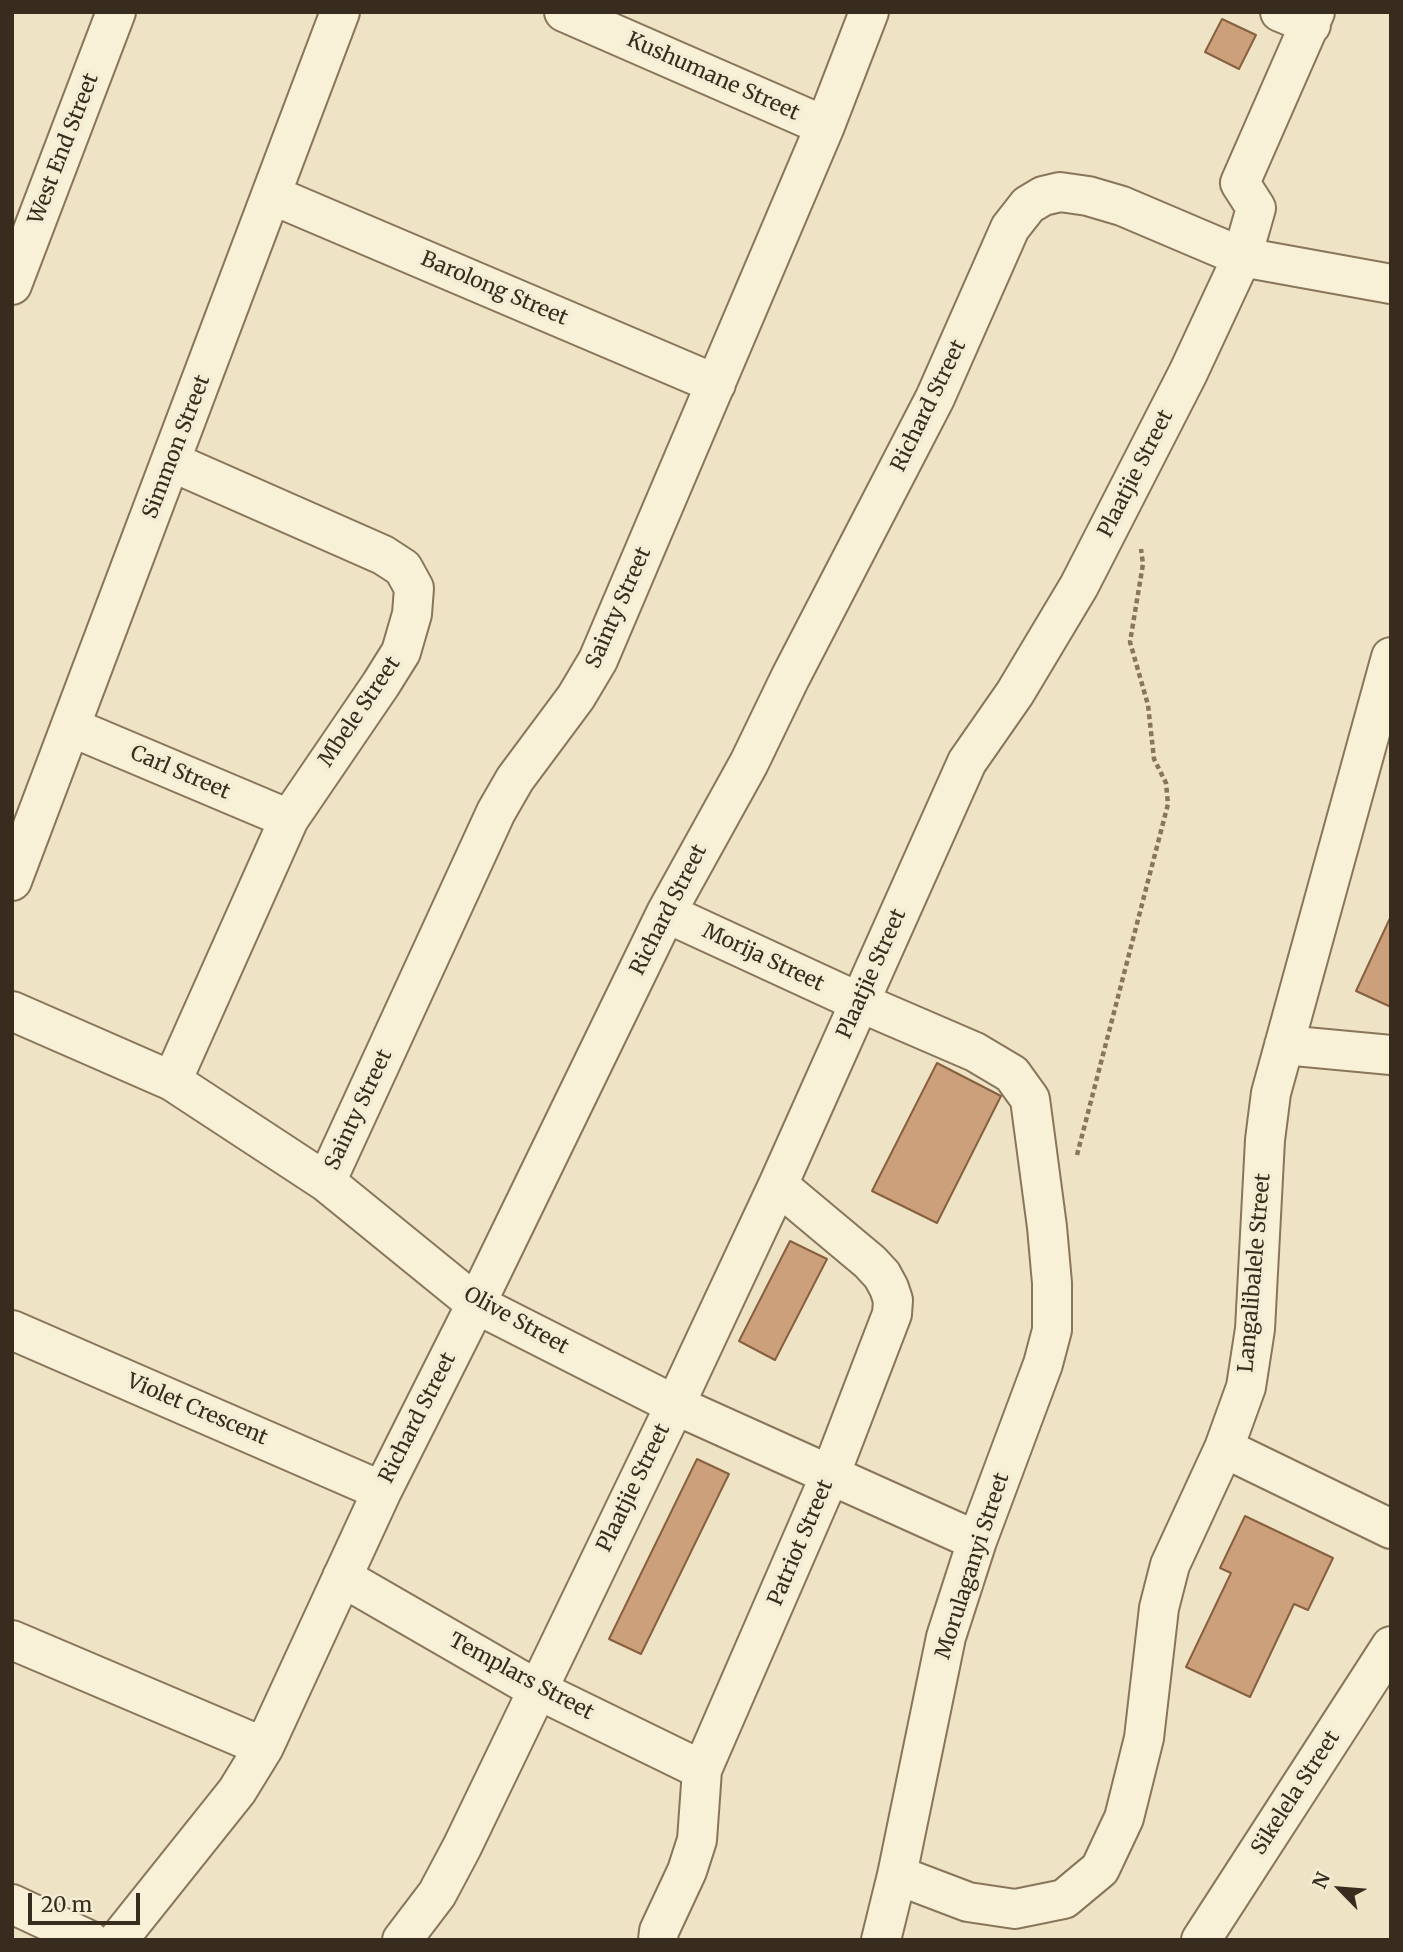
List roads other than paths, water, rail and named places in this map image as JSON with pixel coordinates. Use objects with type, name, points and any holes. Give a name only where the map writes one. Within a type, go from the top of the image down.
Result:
[{"type":"street","name":"West End Street","points":[[12,285],[116,12]]},
{"type":"street","name":"Simmon Street","points":[[12,881],[340,12]]},
{"type":"street","name":"Kushumane Street","points":[[564,12],[825,126]]},
{"type":"street","name":"Sainty Street","points":[[326,1182],[496,812],[515,779],[576,696],[598,660],[825,126],[869,12]]},
{"type":"street","name":"Plaatjie Street","points":[[402,1940],[437,1894],[462,1847],[675,1405],[778,1185],[967,762],[1015,693],[1079,586],[1188,373],[1242,257],[1256,208],[1240,183],[1302,17]]},
{"type":"street","name":"Richard Street","points":[[118,1940],[237,1791],[264,1747],[382,1491],[666,913],[749,763],[935,398],[1010,228],[1028,205],[1043,195],[1060,192],[1088,196],[1122,206],[1242,257],[1391,284]]},
{"type":"street","name":"Barolong Street","points":[[272,195],[716,384]]},
{"type":"street","name":"Mbele Street","points":[[172,462],[383,555],[404,568],[414,588],[412,614],[401,652],[289,819],[172,1082]]},
{"type":"street","name":"Langalibalele Street","points":[[897,1875],[968,1902],[1015,1909],[1064,1899],[1100,1869],[1124,1818],[1144,1738],[1159,1608],[1170,1564],[1224,1448],[1246,1387],[1255,1329],[1265,1140],[1271,1093],[1391,657]]},
{"type":"street","name":"Carl Street","points":[[71,727],[289,819]]},
{"type":"street","name":"Morija Street","points":[[666,913],[975,1052],[1012,1074],[1030,1099],[1042,1194]]},
{"type":"street","name":"Olive Street","points":[[12,1011],[172,1082],[326,1182],[476,1304],[675,1405],[977,1541]]},
{"type":"street","points":[[1284,1045],[1391,1055]]},
{"type":"street","name":"Patriot Street","points":[[658,1940],[659,1931],[687,1871],[698,1840],[702,1770],[831,1473],[892,1314],[893,1300],[882,1275],[778,1185]]},
{"type":"street","name":"Morulaganyi Street","points":[[881,1940],[946,1637],[977,1541],[1043,1364],[1052,1330],[1052,1283],[1042,1194]]},
{"type":"street","name":"Violet Crescent","points":[[12,1330],[382,1491]]},
{"type":"street","points":[[1224,1448],[1391,1529]]},
{"type":"street","name":"Templars Street","points":[[342,1577],[536,1689],[702,1770]]},
{"type":"street","points":[[12,1640],[264,1747]]},
{"type":"street","name":"Sikelela Street","points":[[1201,1940],[1391,1646]]},
{"type":"street","points":[[12,1904],[89,1940]]}]
